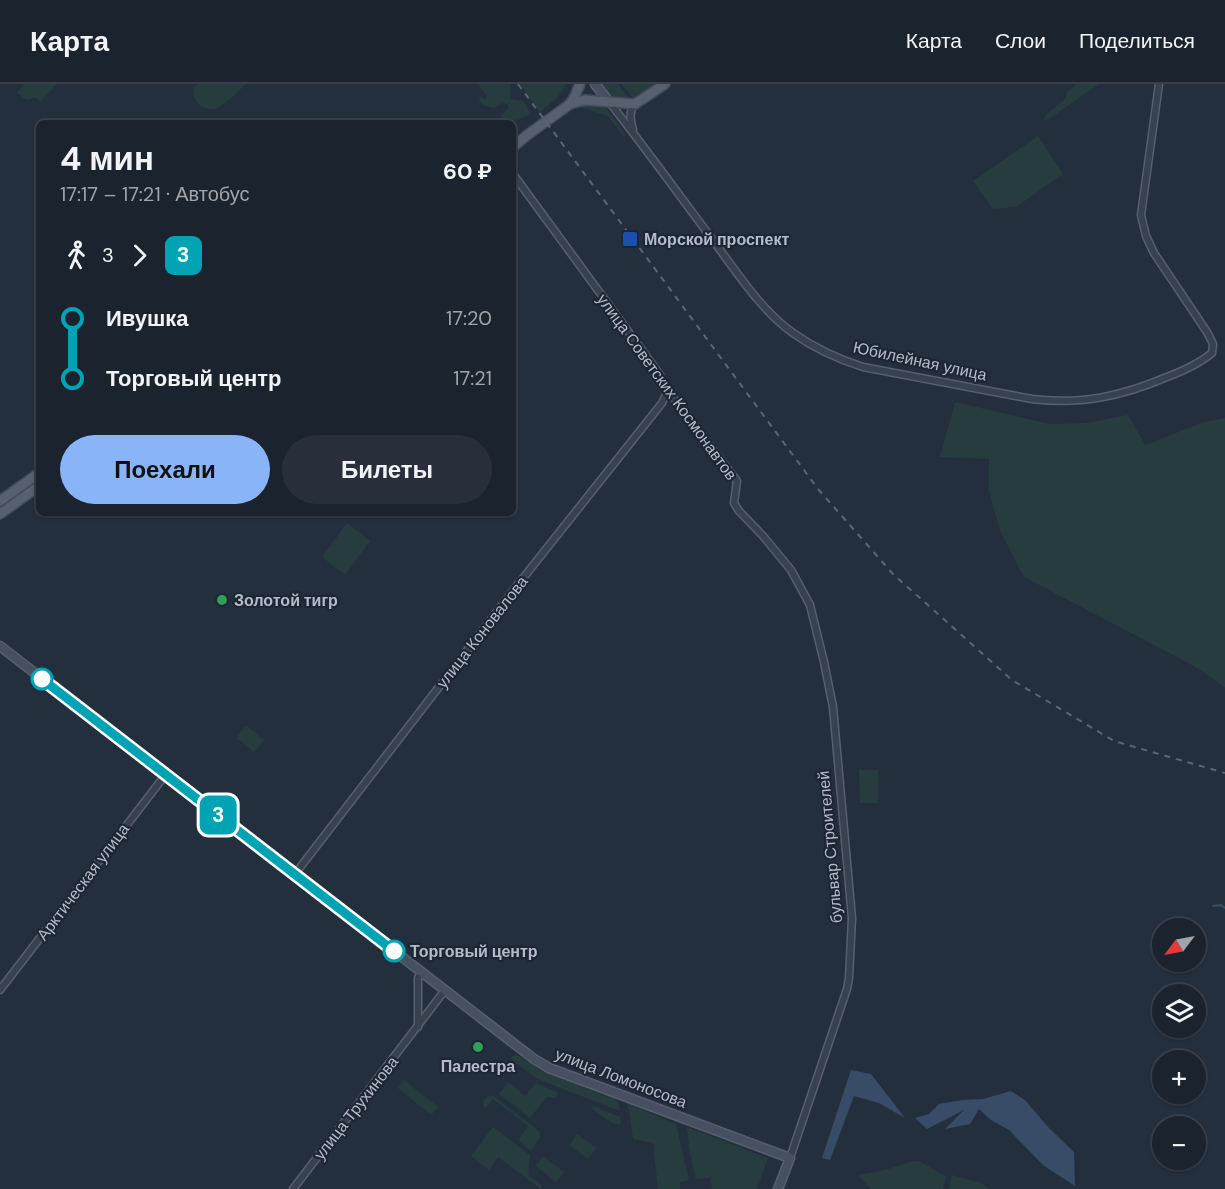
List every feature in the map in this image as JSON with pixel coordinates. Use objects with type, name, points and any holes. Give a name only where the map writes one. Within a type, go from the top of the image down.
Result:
[{"type":"main road","points":[[570,104],[580,84]]},
{"type":"main road","points":[[516,143],[570,104],[585,100],[635,104],[665,84]]},
{"type":"main road","points":[[36,475],[0,500],[3,511],[36,488]]},
{"type":"street","name":"Юбилейная улица","points":[[595,84],[754,295],[779,322],[793,333],[826,353],[863,367],[1048,401],[1091,399],[1139,389],[1199,363],[1212,353],[1213,344],[1207,332],[1154,253],[1146,236],[1141,215],[1159,84]]},
{"type":"street","points":[[634,133],[630,118],[635,104]]},
{"type":"street","name":"улица Советских Космонавтов","points":[[516,178],[660,375],[667,389],[737,481],[735,503],[739,511],[791,570],[810,605],[833,707]]},
{"type":"street","name":"улица Коновалова","points":[[295,874],[512,592],[662,403],[667,389]]},
{"type":"street","name":"улица Ломоносова","points":[[0,646],[534,1059],[549,1068],[790,1158]]},
{"type":"street","name":"бульвар Строителей","points":[[778,1189],[849,978],[852,918],[833,707]]},
{"type":"street","name":"Арктическая улица","points":[[0,990],[166,774]]},
{"type":"street","points":[[418,1027],[418,978],[422,972]]},
{"type":"street","name":"улица Трухинова","points":[[293,1189],[445,990]]},
{"type":"green space","points":[[22,84],[57,84],[40,102],[37,98],[35,100],[36,97],[27,100],[17,93]]},
{"type":"green space","points":[[197,84],[246,84],[224,104],[211,109],[201,106],[195,98],[194,89]]},
{"type":"green space","points":[[478,84],[510,84],[510,99],[524,101],[530,114],[517,120],[503,119],[500,116],[509,108],[507,104],[503,103],[494,108],[483,105],[479,99],[480,96],[486,98],[486,95]]},
{"type":"green space","points":[[520,84],[566,84],[558,97],[540,112]]},
{"type":"green space","points":[[598,84],[618,84],[629,99],[612,95]]},
{"type":"green space","points":[[622,84],[660,84],[637,99],[633,98]]},
{"type":"green space","points":[[1077,84],[1099,84],[1046,121],[1044,119],[1047,114],[1065,99],[1067,92]]},
{"type":"green space","points":[[597,105],[606,108],[626,135],[624,137],[608,116],[577,106]]},
{"type":"green space","points":[[1038,136],[1063,174],[1016,207],[993,209],[973,181]]},
{"type":"green space","points":[[955,402],[1050,424],[1087,423],[1128,415],[1145,445],[1204,422],[1225,418],[1225,688],[1204,672],[1024,577],[1000,531],[989,491],[989,459],[940,457]]},
{"type":"green space","points":[[347,523],[370,541],[345,575],[322,557]]},
{"type":"green space","points":[[246,725],[264,740],[254,752],[236,738]]},
{"type":"green space","points":[[859,770],[878,770],[878,803],[860,803]]},
{"type":"green space","points":[[516,1055],[542,1071],[618,1101],[620,1111],[537,1079],[511,1059]]},
{"type":"green space","points":[[404,1080],[438,1107],[431,1115],[398,1088]]},
{"type":"green space","points":[[508,1082],[525,1096],[536,1083],[558,1093],[555,1098],[547,1097],[530,1118],[499,1094]]},
{"type":"green space","points":[[488,1096],[494,1096],[539,1131],[539,1139],[531,1151],[518,1140],[528,1126],[493,1099],[485,1109],[483,1102]]},
{"type":"green space","points":[[628,1104],[676,1124],[689,1180],[680,1182],[680,1189],[658,1189],[653,1143],[633,1139]]},
{"type":"green space","points":[[593,1106],[620,1117],[621,1124],[614,1124],[592,1109]]},
{"type":"green space","points":[[493,1127],[530,1155],[528,1175],[541,1185],[541,1189],[498,1157],[489,1170],[471,1156]]},
{"type":"green space","points":[[687,1127],[768,1158],[757,1189],[712,1189],[710,1178],[696,1179]]},
{"type":"green space","points":[[577,1134],[596,1148],[588,1159],[569,1145]]},
{"type":"green space","points":[[543,1156],[564,1172],[556,1182],[536,1166]]},
{"type":"green space","points":[[918,1161],[946,1176],[943,1189],[871,1189],[858,1175],[885,1170]]},
{"type":"green space","points":[[952,1175],[981,1183],[989,1189],[949,1189]]},
{"type":"water","points":[[851,1070],[871,1074],[905,1118],[879,1103],[854,1096],[830,1160],[822,1158]]},
{"type":"water","points":[[1011,1091],[1025,1100],[1074,1152],[1075,1186],[1043,1165],[1009,1130],[991,1120],[979,1109],[970,1124],[945,1129],[964,1110],[927,1129],[915,1118],[929,1114],[939,1104],[983,1099]]},
{"type":"waterway","points":[[1213,906],[1221,905],[1225,908]]},
{"type":"railway","points":[[518,84],[818,489],[893,574],[1012,680],[1114,741],[1225,773]]},
{"type":"bus line","name":"3","points":[[42,679],[394,951]]},
{"type":"place","name":"Морской проспект","points":[[630,239]]},
{"type":"place","name":"Золотой тигр","points":[[222,600]]},
{"type":"place","name":"Торговый центр","points":[[394,951]]},
{"type":"place","name":"Палестра","points":[[478,1047]]}]
